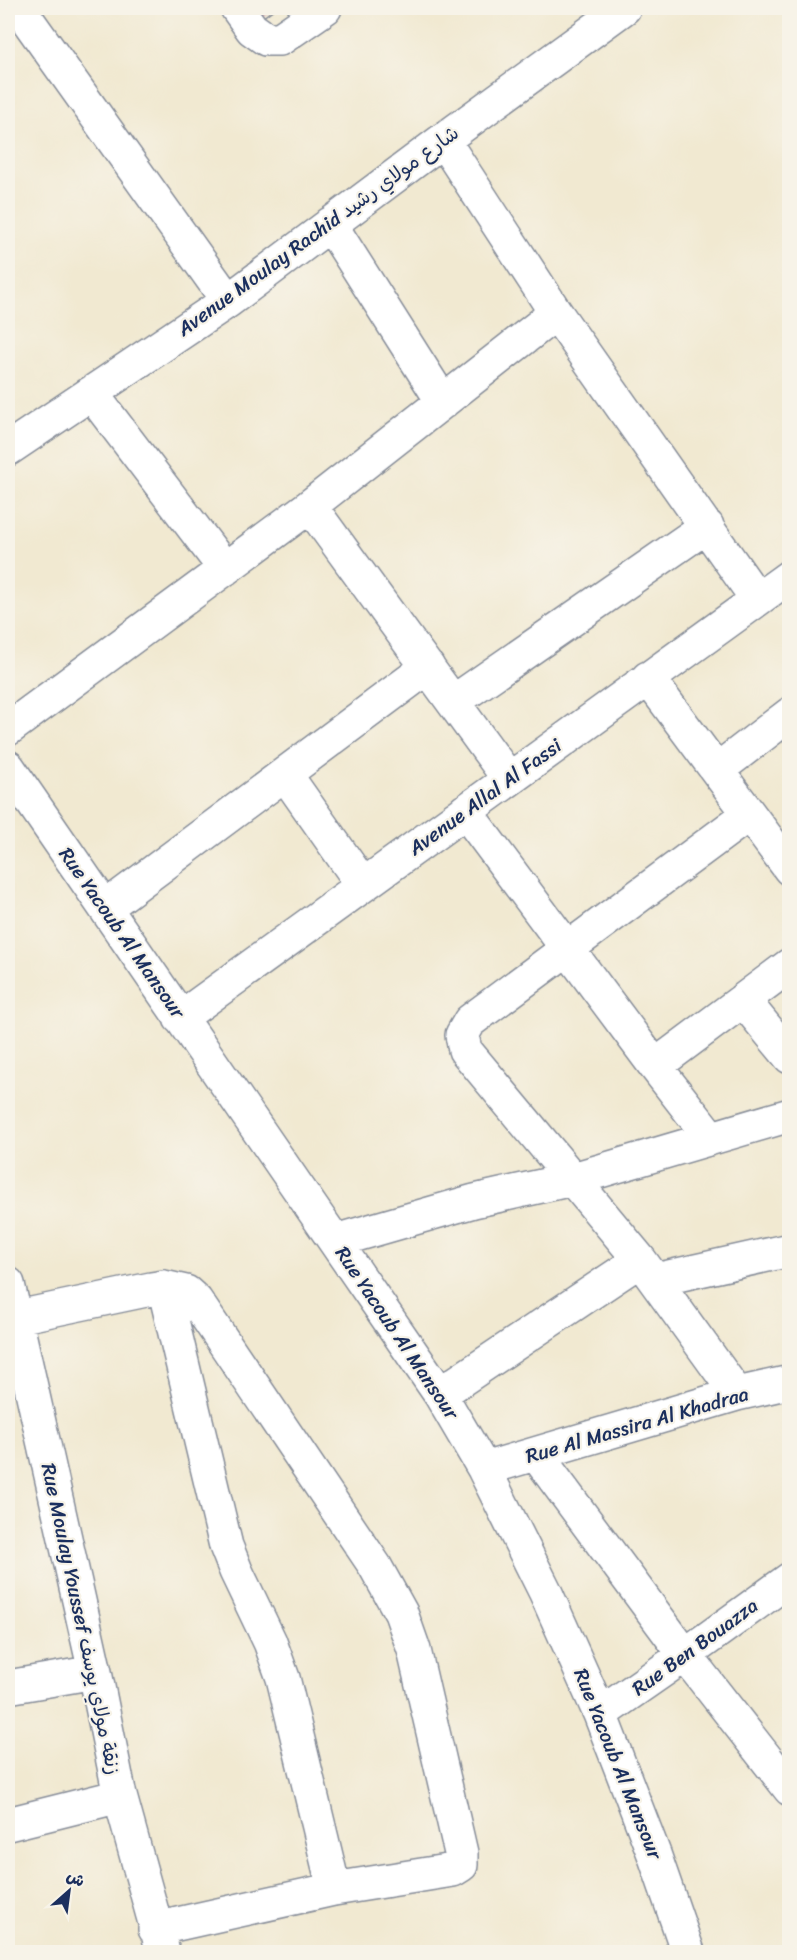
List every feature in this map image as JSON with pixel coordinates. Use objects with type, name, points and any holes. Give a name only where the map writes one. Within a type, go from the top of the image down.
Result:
[{"type":"street","points":[[19,8],[228,301]]},
{"type":"street","points":[[237,8],[252,29],[266,39],[280,39],[325,8]]},
{"type":"street","name":"Avenue Moulay Rachid شارع مولاي رشيد","points":[[8,449],[228,301],[624,8]]},
{"type":"street","points":[[443,140],[556,313],[757,599]]},
{"type":"street","points":[[330,224],[443,402]]},
{"type":"street","points":[[8,729],[310,506],[556,313]]},
{"type":"street","points":[[91,393],[225,569]]},
{"type":"street","points":[[310,506],[509,779]]},
{"type":"street","points":[[453,702],[706,526]]},
{"type":"street","name":"Avenue Allal Al Fassi","points":[[180,1018],[789,576]]},
{"type":"street","points":[[105,908],[428,667]]},
{"type":"street","points":[[648,678],[789,869]]},
{"type":"street","points":[[717,770],[789,714]]},
{"type":"street","name":"Rue Yacoub Al Mansour","points":[[8,767],[21,809],[105,908],[440,1394],[484,1469],[545,1591],[600,1714],[654,1854],[688,1953]]},
{"type":"street","points":[[285,774],[363,885]]},
{"type":"street","points":[[465,811],[711,1138]]},
{"type":"street","points":[[737,1394],[647,1270],[465,1050],[462,1035],[470,1021],[749,814]]},
{"type":"street","points":[[655,1066],[789,964]]},
{"type":"street","points":[[743,1000],[789,1057]]},
{"type":"street","points":[[335,1241],[474,1201],[573,1179],[789,1115]]},
{"type":"street","points":[[440,1394],[647,1270],[789,1250]]},
{"type":"street","name":"Rue Moulay Youssef زنقة مولاي يوسف","points":[[8,1284],[11,1318],[95,1672],[120,1796],[159,1941]]},
{"type":"street","points":[[164,1287],[226,1546],[270,1641],[283,1678],[334,1889]]},
{"type":"street","points":[[11,1318],[164,1287],[186,1292],[196,1301],[230,1349],[375,1566],[401,1613],[414,1650],[461,1853],[461,1865],[453,1870],[334,1889],[159,1941]]},
{"type":"street","name":"Rue Al Massira Al Khadraa","points":[[484,1469],[737,1394],[789,1382]]},
{"type":"street","points":[[536,1454],[685,1655],[789,1789]]},
{"type":"street","name":"Rue Ben Bouazza","points":[[600,1714],[789,1579]]},
{"type":"street","points":[[8,1687],[95,1672]]},
{"type":"street","points":[[8,1824],[120,1796]]},
{"type":"building","points":[[253,8],[275,8],[262,18]]}]
